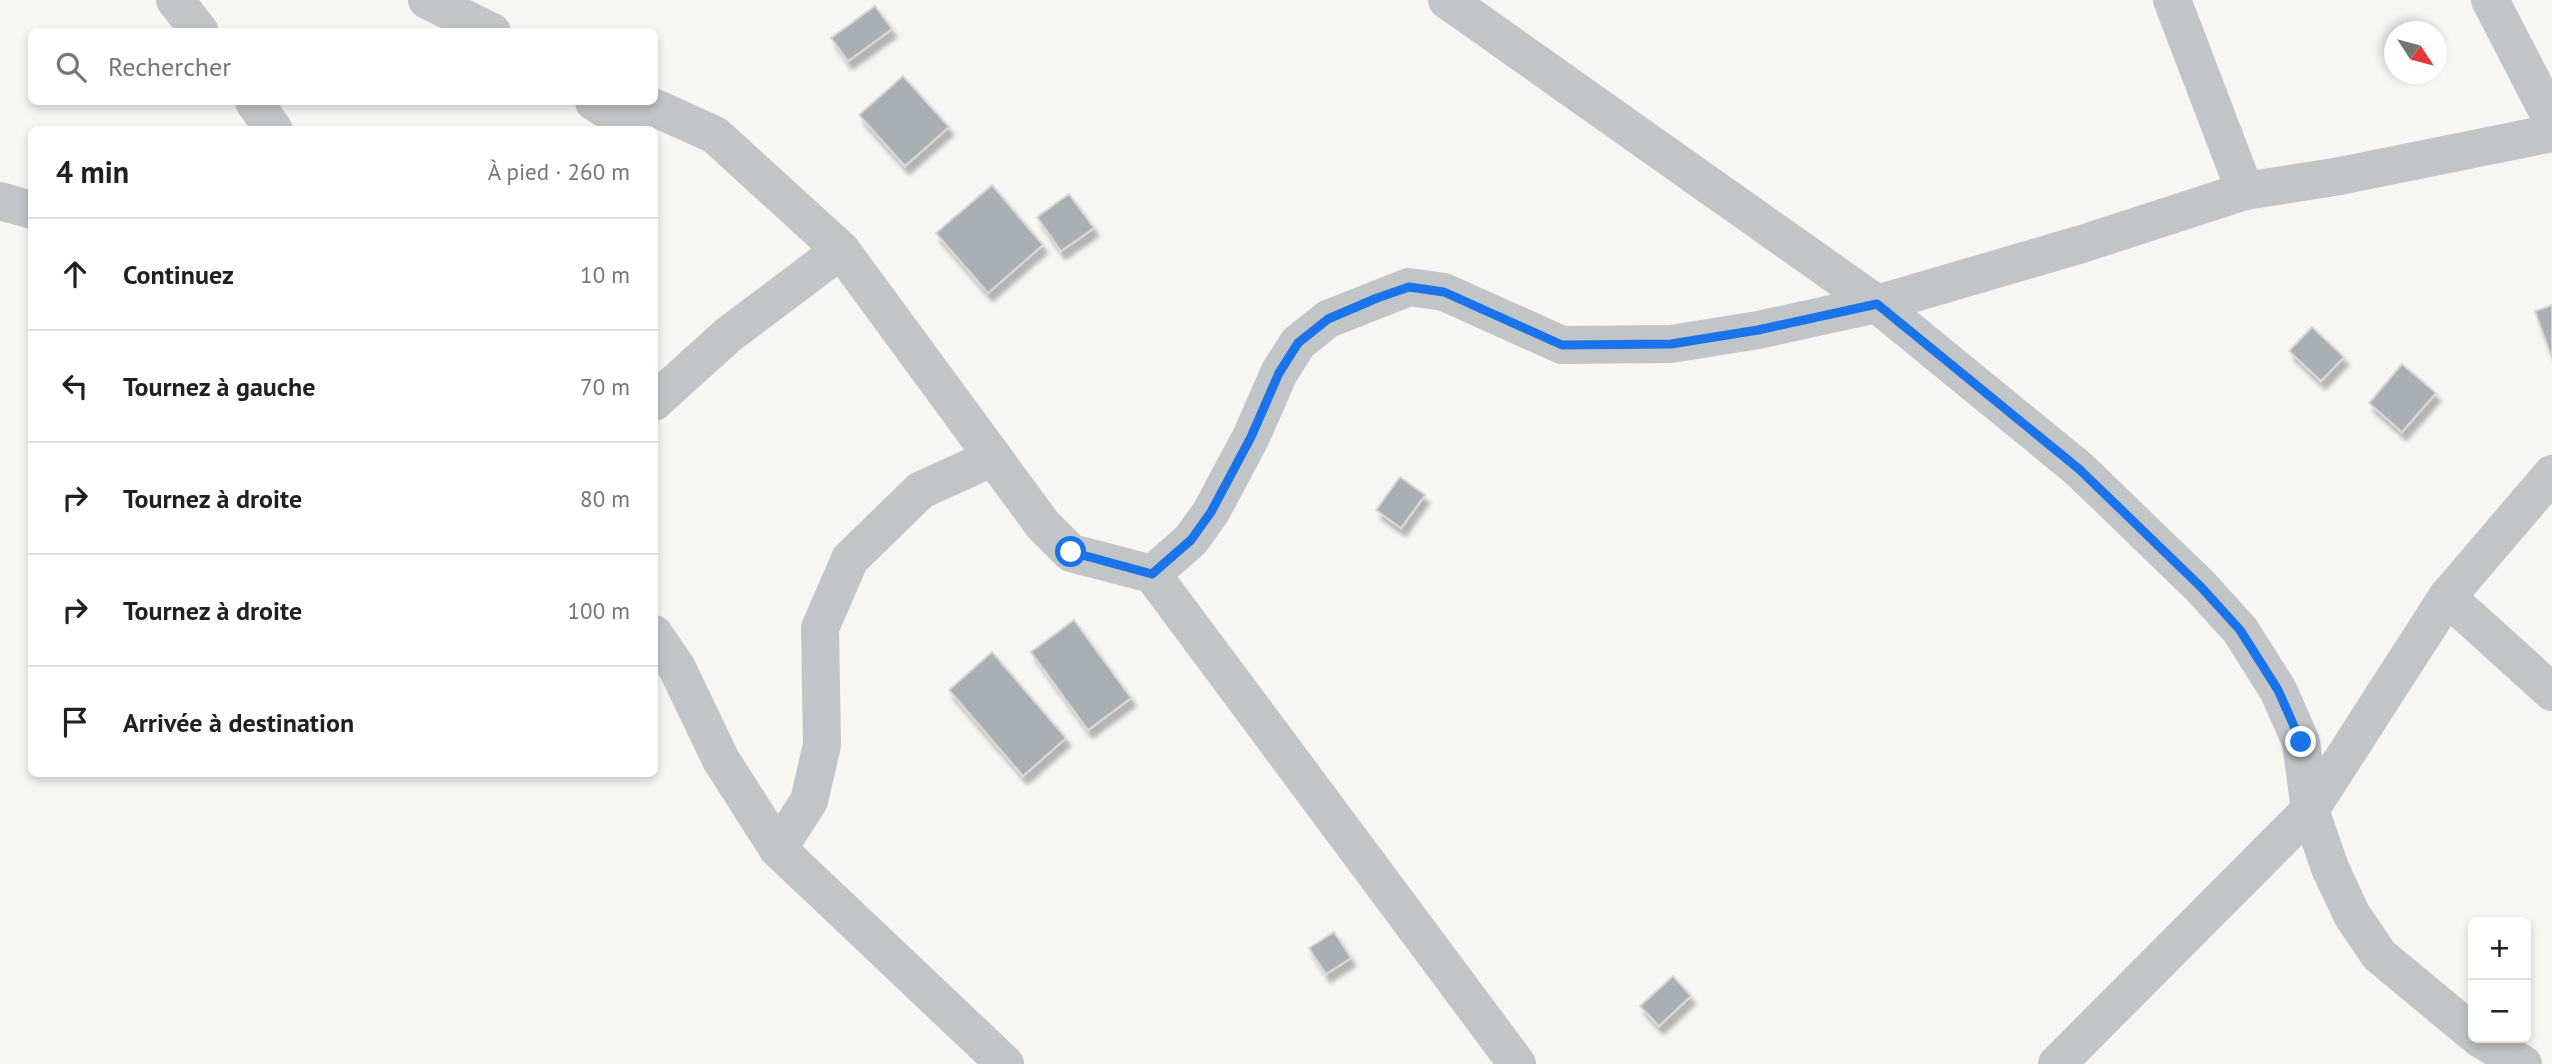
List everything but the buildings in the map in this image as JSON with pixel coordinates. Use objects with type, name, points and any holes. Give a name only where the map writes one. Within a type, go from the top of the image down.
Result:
[{"type":"street","points":[[175,0],[197,28]]},
{"type":"street","points":[[428,0],[484,28]]},
{"type":"street","points":[[1447,0],[1877,304],[2079,469],[2192,578],[2240,630],[2278,690],[2301,742],[2310,810],[2341,891],[2379,955],[2468,1029]]},
{"type":"street","points":[[2172,0],[2245,191]]},
{"type":"street","points":[[2490,0],[2552,120]]},
{"type":"street","points":[[256,105],[271,126]]},
{"type":"street","points":[[599,105],[614,114],[653,107],[685,119],[715,135],[841,250],[1043,525],[1071,552],[1152,574],[1517,1064]]},
{"type":"street","points":[[1152,574],[1191,540],[1211,512],[1251,437],[1279,373],[1298,343],[1328,319],[1409,287],[1444,292],[1562,345],[1671,344],[1758,330],[1877,304],[2082,244],[2245,191],[2340,176],[2552,133]]},
{"type":"street","points":[[0,201],[28,209]]},
{"type":"street","points":[[658,398],[728,335],[841,250]]},
{"type":"street","points":[[778,849],[809,801],[821,744],[820,628],[850,559],[920,490],[992,458]]},
{"type":"street","points":[[2057,1064],[2310,810],[2447,597],[2552,474]]},
{"type":"street","points":[[2447,597],[2552,692]]},
{"type":"street","points":[[658,640],[677,668],[721,760],[778,849],[1005,1064]]},
{"type":"street","points":[[2487,1043],[2523,1064]]},
{"type":"route","points":[[1071,552],[1152,574],[1191,540],[1211,512],[1251,437],[1279,373],[1298,343],[1328,319],[1409,287],[1444,292],[1562,345],[1671,344],[1758,330],[1877,304],[2079,469],[2201,587],[2240,630],[2278,690],[2301,742]]}]
